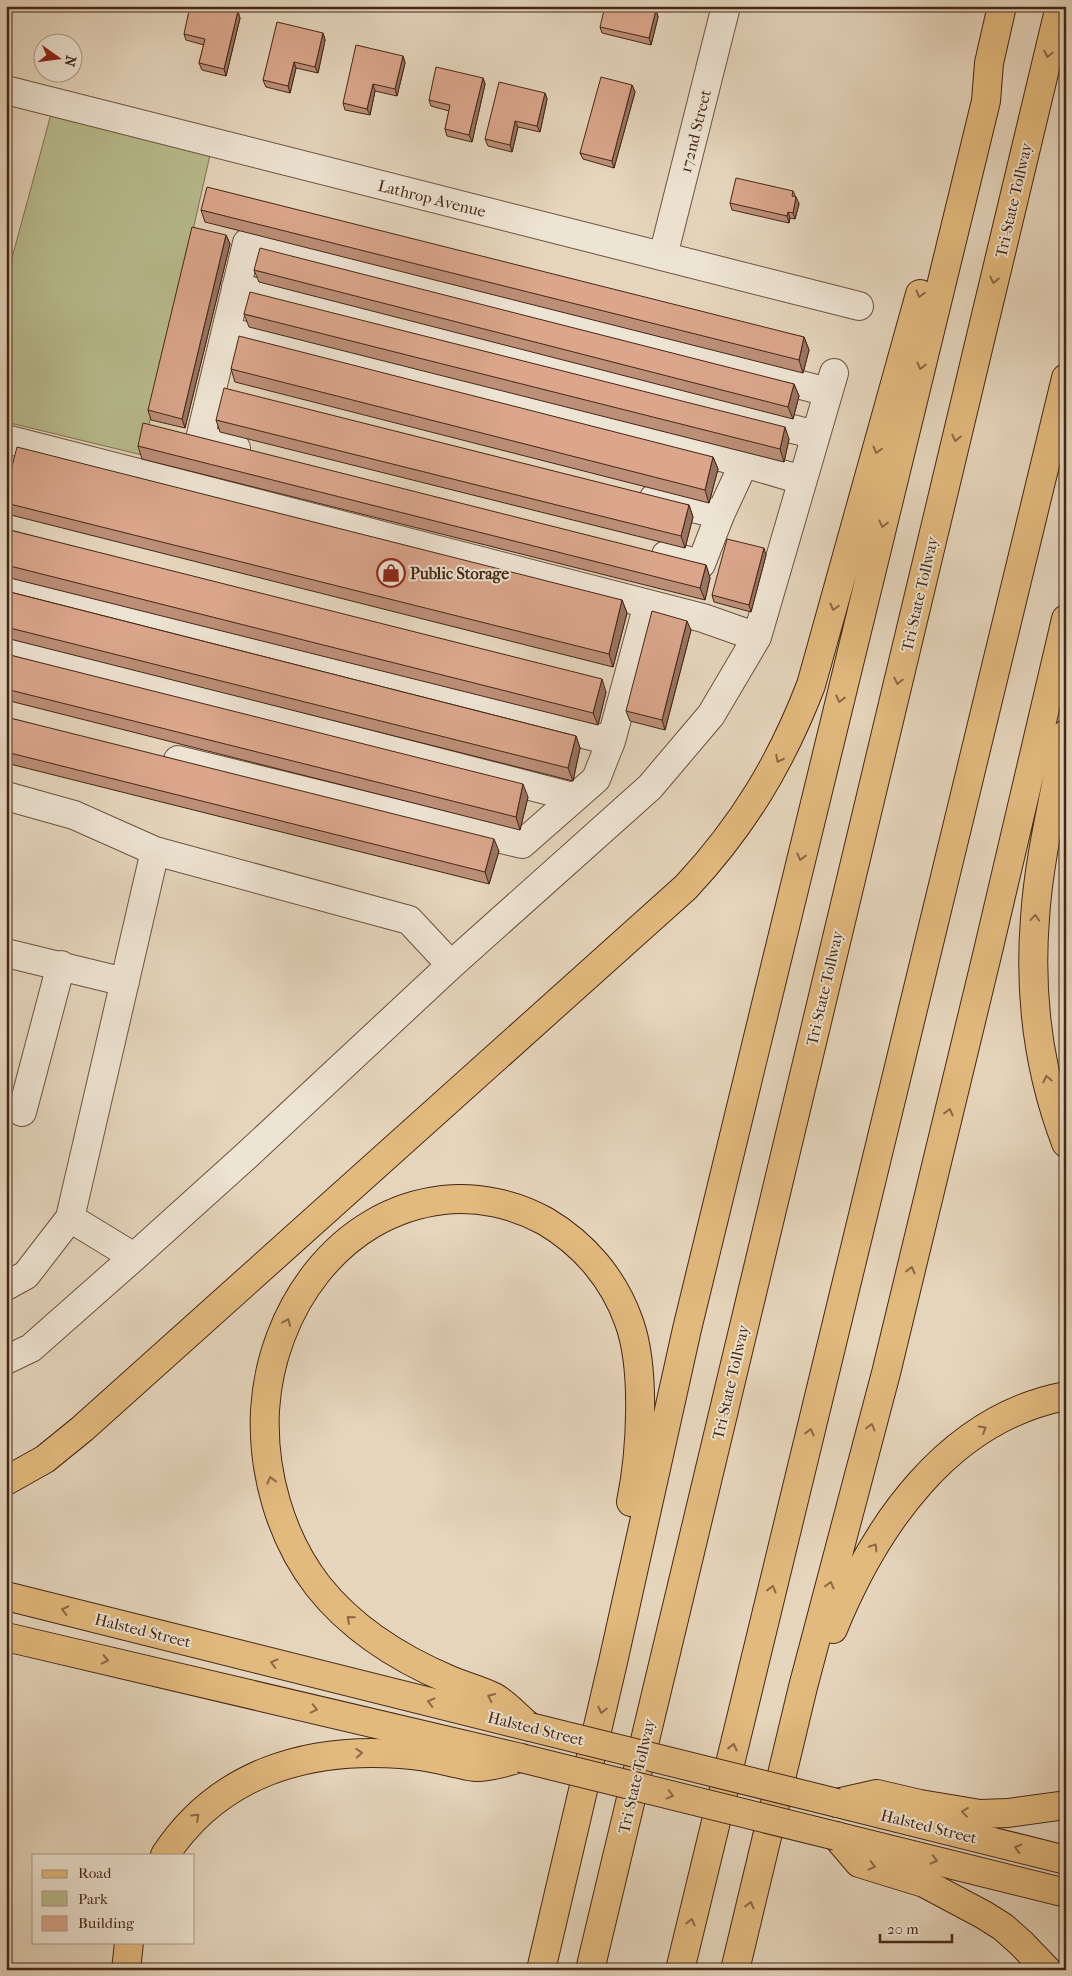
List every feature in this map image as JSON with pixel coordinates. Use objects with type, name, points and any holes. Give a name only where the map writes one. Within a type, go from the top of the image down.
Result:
[{"type":"main road","points":[[541,1970],[613,1662],[687,1329],[986,101],[989,63],[1002,6]]},
{"type":"main road","name":"Tri-State Tollway","points":[[590,1970],[1060,6]]},
{"type":"main road","points":[[6,1481],[45,1459],[82,1429],[675,898],[704,868],[744,818],[763,789],[789,740],[818,662],[973,99],[989,63]]},
{"type":"main road","points":[[680,1970],[1066,378]]},
{"type":"main road","points":[[735,1970],[796,1716],[890,1354],[986,960],[1066,619]]},
{"type":"main road","points":[[1066,734],[1038,889],[1033,973],[1035,1006],[1043,1063],[1052,1104],[1066,1143]]},
{"type":"main road","points":[[530,1727],[495,1698],[421,1667],[373,1638],[351,1620],[334,1604],[305,1567],[294,1548],[280,1512],[269,1471],[264,1424],[269,1378],[275,1356],[290,1314],[313,1276],[340,1246],[370,1224],[402,1210],[433,1202],[464,1199],[508,1206],[539,1218],[567,1235],[592,1258],[613,1287],[623,1307],[634,1342],[639,1380],[639,1413],[636,1475],[615,1612],[613,1662]]},
{"type":"main road","points":[[796,1716],[816,1690],[833,1629],[854,1581],[893,1517],[911,1493],[944,1458],[980,1430],[1024,1408],[1066,1396]]},
{"type":"main road","name":"Halsted Street","points":[[6,1596],[1066,1860]]},
{"type":"main road","name":"Halsted Street","points":[[6,1637],[521,1758],[1066,1893]]},
{"type":"main road","points":[[166,1854],[189,1824],[227,1792],[266,1770],[289,1763],[339,1754],[367,1753],[425,1756],[476,1768],[521,1758]]},
{"type":"main road","points":[[838,1803],[877,1794],[920,1804],[980,1814],[1008,1814],[1066,1805]]},
{"type":"main road","points":[[836,1836],[859,1863],[924,1884],[1003,1927],[1047,1970]]},
{"type":"main road","points":[[522,1970],[551,1874],[571,1844]]},
{"type":"main road","points":[[126,1970],[129,1944]]},
{"type":"street","name":"172nd Street","points":[[663,256],[726,6]]},
{"type":"street","name":"Lathrop Avenue","points":[[6,90],[859,306]]},
{"type":"street","points":[[6,1360],[30,1348],[134,1257],[246,1156],[451,965],[650,787],[711,715],[757,636],[831,382],[247,243],[226,331],[222,390],[200,438],[258,453]]},
{"type":"street","points":[[236,287],[816,435]]},
{"type":"street","points":[[226,331],[744,463],[802,480]]},
{"type":"street","points":[[6,439],[704,618],[757,636]]},
{"type":"street","points":[[644,550],[701,564],[720,515],[744,463]]},
{"type":"street","points":[[634,494],[720,515]]},
{"type":"street","points":[[6,590],[611,741]]},
{"type":"street","points":[[150,753],[522,844],[596,779],[611,741],[616,683],[648,604]]},
{"type":"street","points":[[6,651],[573,798]]},
{"type":"street","points":[[6,796],[74,815],[155,852],[409,920],[451,965]]},
{"type":"street","points":[[6,1286],[26,1275],[70,1218],[155,852]]},
{"type":"street","points":[[6,952],[125,982]]},
{"type":"street","points":[[22,1112],[61,966]]},
{"type":"street","points":[[70,1218],[134,1257]]},
{"type":"green space","points":[[51,114],[210,155],[142,455],[6,422],[6,280]]},
{"type":"building","points":[[190,6],[215,6],[238,11],[224,69],[199,63],[205,39],[184,34]]},
{"type":"building","points":[[605,6],[639,6],[656,10],[649,38],[600,27]]},
{"type":"building","points":[[277,22],[323,33],[315,67],[294,62],[288,86],[263,80]]},
{"type":"building","points":[[356,45],[403,56],[395,89],[373,84],[367,109],[343,103]]},
{"type":"building","points":[[436,67],[483,78],[469,135],[445,129],[450,105],[429,100]]},
{"type":"building","points":[[601,77],[632,85],[612,161],[580,153]]},
{"type":"building","points":[[499,82],[545,93],[537,126],[515,121],[510,145],[485,139]]},
{"type":"building","points":[[736,178],[793,191],[792,196],[796,197],[793,213],[788,212],[787,216],[730,203]]},
{"type":"building","points":[[207,187],[804,337],[799,360],[201,210]]},
{"type":"building","points":[[192,227],[226,235],[182,419],[148,410]]},
{"type":"building","points":[[260,248],[794,384],[788,407],[254,270]]},
{"type":"building","points":[[250,292],[785,427],[780,449],[244,314]]},
{"type":"building","points":[[239,336],[713,457],[705,490],[231,369]]},
{"type":"building","points":[[224,388],[689,505],[681,536],[216,420]]},
{"type":"building","points":[[143,423],[706,565],[700,588],[138,446]]},
{"type":"building","points":[[17,447],[622,600],[609,654],[6,503],[6,489]]},
{"type":"building","points":[[6,529],[602,679],[593,713],[6,565]]},
{"type":"building","points":[[727,539],[764,548],[749,605],[712,595]]},
{"type":"building","points":[[6,591],[576,736],[568,768],[6,627]]},
{"type":"building","points":[[652,611],[687,621],[662,720],[626,711]]},
{"type":"building","points":[[6,654],[523,784],[516,817],[6,689]]},
{"type":"building","points":[[6,717],[494,839],[485,872],[6,752]]},
{"type":"place","name":"Public Storage","points":[[391,573]]}]
